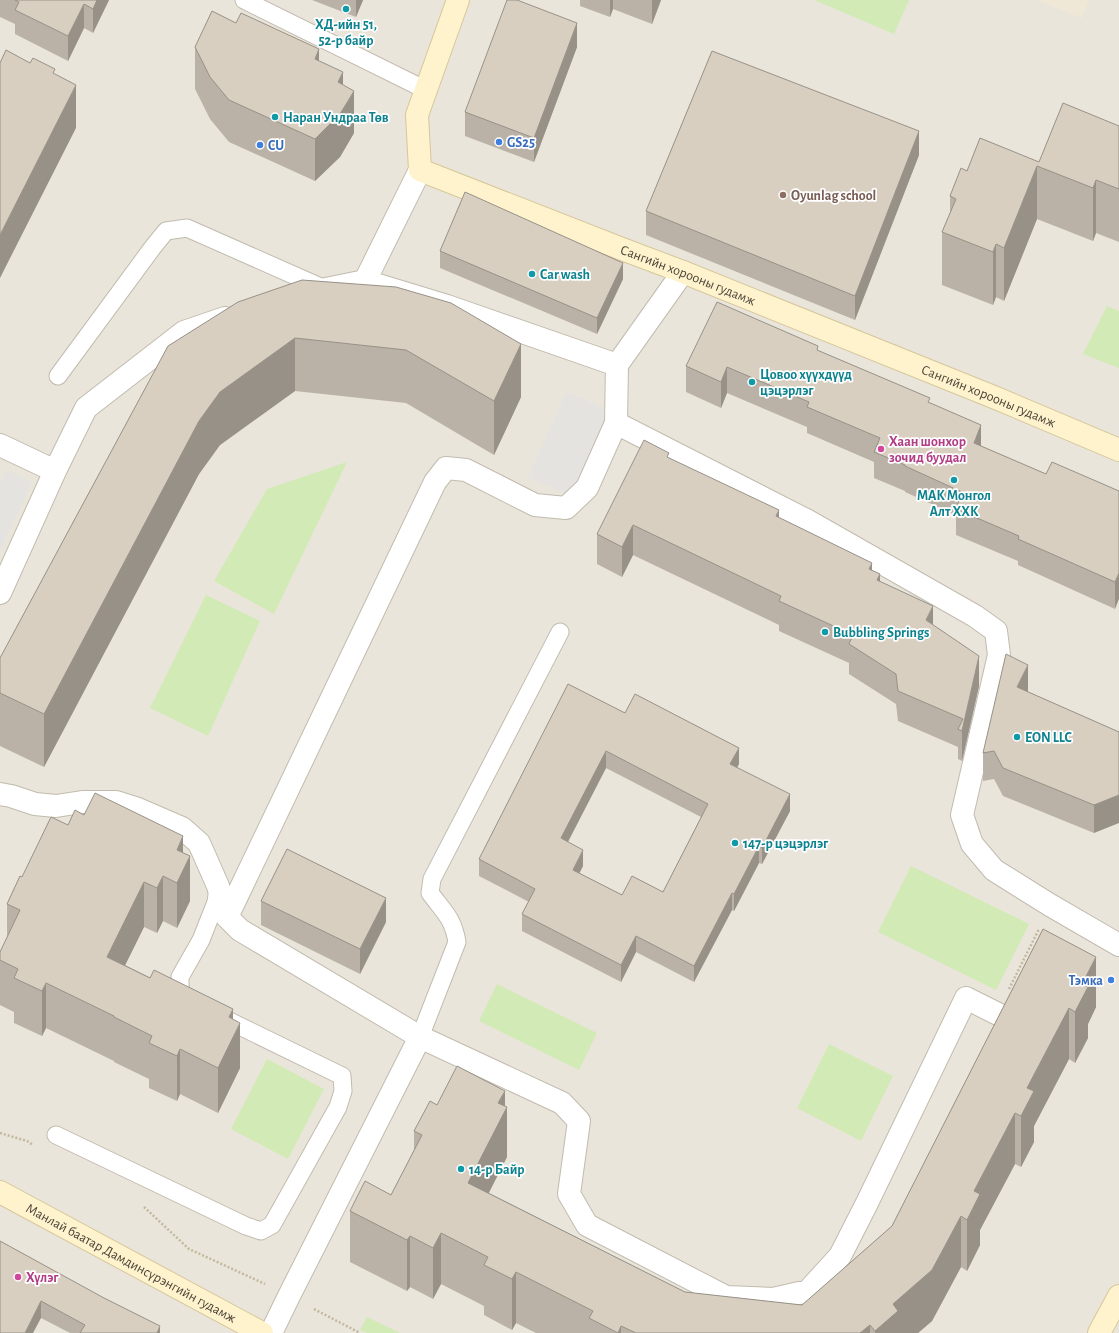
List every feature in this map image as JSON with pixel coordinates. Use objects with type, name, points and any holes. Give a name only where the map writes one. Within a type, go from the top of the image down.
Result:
[{"type":"street","points":[[364,281],[420,170],[417,115],[458,0]]},
{"type":"street","name":"Сангийн хорооны гудамж","points":[[420,170],[683,272],[989,395],[1119,450]]},
{"type":"street","points":[[227,917],[435,482],[446,468],[466,470],[535,505],[566,508],[587,488],[616,423],[617,365],[683,272]]},
{"type":"street","points":[[296,297],[364,281],[447,306],[617,365]]},
{"type":"street","points":[[0,593],[55,471],[86,408],[184,332],[246,310]]},
{"type":"street","points":[[616,423],[808,521],[975,616],[996,631],[999,655],[962,815],[972,844],[994,870],[1050,905],[1119,945]]},
{"type":"street","points":[[0,445],[55,471]]},
{"type":"street","points":[[0,794],[35,804],[56,806],[82,802],[116,802],[138,809],[182,828],[200,843],[218,886],[227,917],[240,930],[420,1037],[562,1103],[578,1121],[569,1194],[587,1226],[726,1296],[773,1299],[808,1291],[840,1256],[966,998],[998,1014]]},
{"type":"street","points":[[271,1333],[420,1037]]},
{"type":"street","name":"Манлай баатар Дамдинсүрэнгийн гудамж","points":[[0,1192],[262,1333]]},
{"type":"street","points":[[1100,1333],[1119,1296]]},
{"type":"lane","points":[[244,0],[426,90]]},
{"type":"lane","points":[[58,376],[166,231],[187,228],[325,290]]},
{"type":"lane","points":[[420,1037],[457,942],[450,918],[430,893],[432,879],[560,632]]},
{"type":"lane","points":[[56,1135],[246,1226],[261,1232],[272,1225],[338,1107],[343,1091],[342,1076],[182,997],[180,977],[201,940],[216,902],[218,886]]},
{"type":"path","points":[[998,1014],[1050,905]]},
{"type":"path","points":[[0,1133],[27,1141],[34,1145]]},
{"type":"path","points":[[138,1203],[145,1207],[189,1249],[289,1296],[360,1333]]},
{"type":"shaded area","points":[[0,0],[1119,0],[1119,1333],[0,1333]]},
{"type":"shaded area","points":[[1036,0],[1089,0],[1082,18]]},
{"type":"shaded area","points":[[566,392],[611,411],[574,497],[528,477]]},
{"type":"shaded area","points":[[6,470],[32,482],[0,551],[0,483]]},
{"type":"green space","points":[[814,0],[909,0],[894,34]]},
{"type":"green space","points":[[1107,306],[1119,311],[1119,368],[1083,354]]},
{"type":"green space","points":[[347,462],[274,614],[214,581],[267,489]]},
{"type":"green space","points":[[206,595],[260,621],[208,736],[150,708]]},
{"type":"green space","points":[[911,866],[1029,924],[996,990],[878,932]]},
{"type":"green space","points":[[497,984],[597,1033],[579,1070],[479,1021]]},
{"type":"green space","points":[[829,1044],[893,1076],[861,1141],[797,1108]]},
{"type":"green space","points":[[267,1059],[324,1089],[288,1159],[231,1129]]},
{"type":"green space","points":[[367,1317],[400,1333],[367,1333],[360,1330]]},
{"type":"building","points":[[15,0],[97,0],[93,9],[84,4],[68,36],[15,10],[19,2]]},
{"type":"building","points":[[507,0],[517,0],[577,23],[534,138],[465,112]]},
{"type":"building","points":[[212,11],[236,23],[241,13],[319,49],[315,59],[343,72],[338,82],[354,91],[340,114],[315,139],[229,100],[210,77],[195,47]]},
{"type":"building","points":[[6,50],[30,63],[33,58],[55,69],[53,73],[76,85],[0,235],[0,63]]},
{"type":"building","name":"Oyunlag school","points":[[712,51],[919,131],[855,296],[646,211]]},
{"type":"building","points":[[1063,103],[1119,126],[1119,189],[1096,180],[1093,188],[1037,166],[1004,248],[996,244],[993,252],[942,232],[956,199],[950,196],[961,168],[967,171],[980,138],[1039,162]]},
{"type":"building","name":"Car wash","points":[[465,192],[623,263],[597,318],[440,251]]},
{"type":"building","points":[[302,280],[396,287],[451,303],[521,344],[494,401],[406,350],[295,338],[220,392],[199,421],[44,714],[0,693],[0,658],[168,346],[238,302]]},
{"type":"building","points":[[717,302],[818,346],[817,350],[930,398],[928,402],[981,425],[974,443],[1046,474],[1052,462],[1119,491],[1119,573],[1115,582],[1018,539],[1019,536],[956,509],[962,492],[874,452],[880,438],[807,407],[809,402],[727,367],[721,382],[686,366]]},
{"type":"building","points":[[644,440],[669,453],[667,457],[779,510],[776,516],[872,563],[869,569],[880,574],[877,580],[933,606],[926,620],[979,656],[962,731],[958,729],[963,719],[898,691],[896,674],[849,644],[853,635],[779,601],[781,596],[633,525],[622,547],[597,534]]},
{"type":"building","points":[[1006,654],[1028,665],[1017,687],[1119,732],[1119,795],[1094,805],[1003,768],[994,751],[983,753]]},
{"type":"building","name":"147-р цэцэрлэг","points":[[568,684],[625,713],[635,694],[739,748],[730,764],[790,794],[762,848],[759,846],[734,894],[732,893],[694,966],[636,936],[621,965],[522,914],[535,889],[479,859]],"holes":[[[606,751],[708,804],[663,892],[632,876],[622,895],[573,870],[583,850],[561,838]]]},
{"type":"building","points":[[95,793],[183,836],[177,850],[190,856],[177,883],[163,876],[157,888],[144,882],[107,957],[150,978],[154,970],[233,1009],[229,1017],[240,1023],[218,1068],[180,1049],[177,1056],[149,1043],[152,1036],[46,983],[42,991],[14,978],[18,969],[0,960],[0,952],[20,910],[7,904],[20,876],[22,877],[51,817],[68,825],[75,810],[84,815]]},
{"type":"building","points":[[287,849],[386,898],[360,949],[261,901]]},
{"type":"building","points":[[1043,929],[1096,957],[1082,984],[1088,987],[1075,1012],[1069,1008],[1027,1088],[1034,1091],[1021,1116],[1015,1113],[974,1191],[980,1194],[967,1220],[961,1216],[932,1270],[893,1304],[898,1311],[875,1331],[870,1325],[860,1333],[636,1333],[621,1326],[618,1333],[589,1318],[593,1311],[516,1272],[512,1279],[484,1265],[488,1257],[441,1233],[433,1248],[410,1236],[407,1240],[350,1211],[365,1181],[391,1195],[422,1135],[414,1131],[430,1101],[437,1105],[457,1066],[505,1091],[498,1103],[507,1107],[468,1183],[685,1292],[802,1305],[892,1226]]},
{"type":"building","points":[[0,1241],[104,1298],[160,1326],[157,1333],[80,1333],[85,1325],[41,1301],[25,1333],[0,1333]]},
{"type":"place","name":"ХД-ийн 51, 52-р байр","points":[[346,9]]},
{"type":"place","name":"Наран Ундраа Төв","points":[[275,117]]},
{"type":"place","name":"GS25","points":[[499,142]]},
{"type":"place","name":"CU","points":[[260,145]]},
{"type":"place","name":"Oyunlag school","points":[[783,195]]},
{"type":"place","name":"Car wash","points":[[532,274]]},
{"type":"place","name":"Цовоо хүүхдүүд цэцэрлэг","points":[[752,382]]},
{"type":"place","name":"Хаан шонхор зочид буудал","points":[[881,449]]},
{"type":"place","name":"MAK Монгол Алт ХХК","points":[[954,480]]},
{"type":"place","name":"Bubbling Springs","points":[[825,632]]},
{"type":"place","name":"EON LLC","points":[[1017,737]]},
{"type":"place","name":"147-р цэцэрлэг","points":[[735,843]]},
{"type":"place","name":"Тэмка","points":[[1111,980]]},
{"type":"place","name":"14-р Байр","points":[[461,1169]]},
{"type":"place","name":"Хүлэг","points":[[18,1277]]}]
